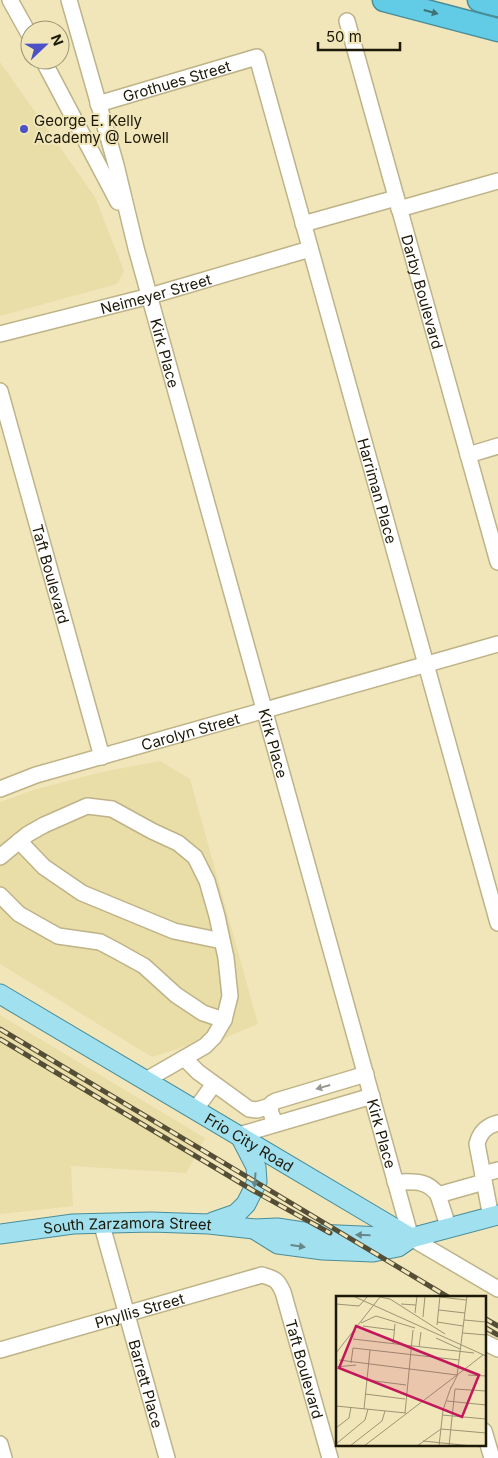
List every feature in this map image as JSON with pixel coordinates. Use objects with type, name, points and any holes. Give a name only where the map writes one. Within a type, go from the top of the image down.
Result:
[{"type":"highway","points":[[384,0],[498,30]]},
{"type":"highway","points":[[479,0],[498,5]]},
{"type":"main road","name":"Frio City Road","points":[[0,994],[411,1238]]},
{"type":"main road","points":[[209,1224],[236,1214],[246,1204],[257,1182],[256,1167],[239,1135]]},
{"type":"main road","name":"South Zarzamora Street","points":[[0,1234],[37,1228],[101,1222],[151,1222],[209,1224],[254,1229],[278,1228],[317,1234],[378,1235],[411,1238],[494,1216]]},
{"type":"street","points":[[10,0],[21,20]]},
{"type":"street","name":"Kirk Place","points":[[69,0],[411,1238]]},
{"type":"street","name":"Darby Boulevard","points":[[348,21],[498,562]]},
{"type":"street","name":"Grothues Street","points":[[98,104],[257,58]]},
{"type":"street","name":"Harriman Place","points":[[257,58],[498,923]]},
{"type":"street","name":"Kirk Place","points":[[48,70],[116,197],[136,248]]},
{"type":"street","points":[[303,224],[498,181]]},
{"type":"street","name":"Neimeyer Street","points":[[0,334],[150,296],[310,249]]},
{"type":"street","name":"Taft Boulevard","points":[[0,391],[102,757]]},
{"type":"street","points":[[468,455],[498,446]]},
{"type":"street","name":"Carolyn Street","points":[[0,789],[36,775],[498,644]]},
{"type":"street","points":[[0,857],[28,834],[87,806],[112,809],[178,843],[195,857],[207,881],[217,916],[230,996],[224,1020],[214,1037],[205,1046],[146,1080]]},
{"type":"street","points":[[19,841],[44,867],[82,893],[123,908],[174,931],[222,940]]},
{"type":"street","points":[[0,895],[19,914],[58,936],[100,942],[144,966],[176,995],[203,1013],[224,1020]]},
{"type":"street","points":[[184,1058],[198,1072],[249,1109],[257,1110],[275,1102],[366,1074]]},
{"type":"street","points":[[196,1110],[214,1084]]},
{"type":"street","points":[[239,1135],[372,1096]]},
{"type":"street","points":[[275,1102],[270,1110],[275,1124]]},
{"type":"street","points":[[494,1216],[483,1178],[477,1144],[479,1136],[484,1129],[498,1123]]},
{"type":"street","points":[[438,1195],[483,1178],[498,1170]]},
{"type":"street","points":[[396,1182],[426,1183],[433,1187],[438,1195],[449,1229]]},
{"type":"street","name":"Barrett Place","points":[[101,1222],[167,1458]]},
{"type":"street","name":"Frio City Road","points":[[411,1238],[498,1289]]},
{"type":"street","name":"Phyllis Street","points":[[0,1350],[262,1275],[278,1281]]},
{"type":"street","name":"Taft Boulevard","points":[[278,1281],[283,1292],[330,1458]]},
{"type":"street","points":[[486,1343],[498,1349]]},
{"type":"street","points":[[486,1438],[492,1458]]},
{"type":"street","points":[[0,1444],[4,1458]]},
{"type":"shaded area","name":"George E. Kelly Academy @ Lowell","points":[[0,62],[95,197],[124,271],[117,284],[0,316]]},
{"type":"shaded area","points":[[160,761],[190,779],[258,1024],[229,1036],[208,1052],[199,1042],[152,1057],[0,964],[0,802],[33,790],[102,772]]},
{"type":"shaded area","points":[[0,1015],[205,1138],[186,1173],[71,1166],[73,1206],[0,1214]]},
{"type":"railway","points":[[0,1029],[446,1296]]},
{"type":"railway","points":[[0,1039],[254,1191],[330,1233]]},
{"type":"railway","points":[[486,1319],[498,1326]]},
{"type":"railway","points":[[486,1328],[498,1335]]},
{"type":"place","name":"George E. Kelly Academy @ Lowell","points":[[24,129]]}]
